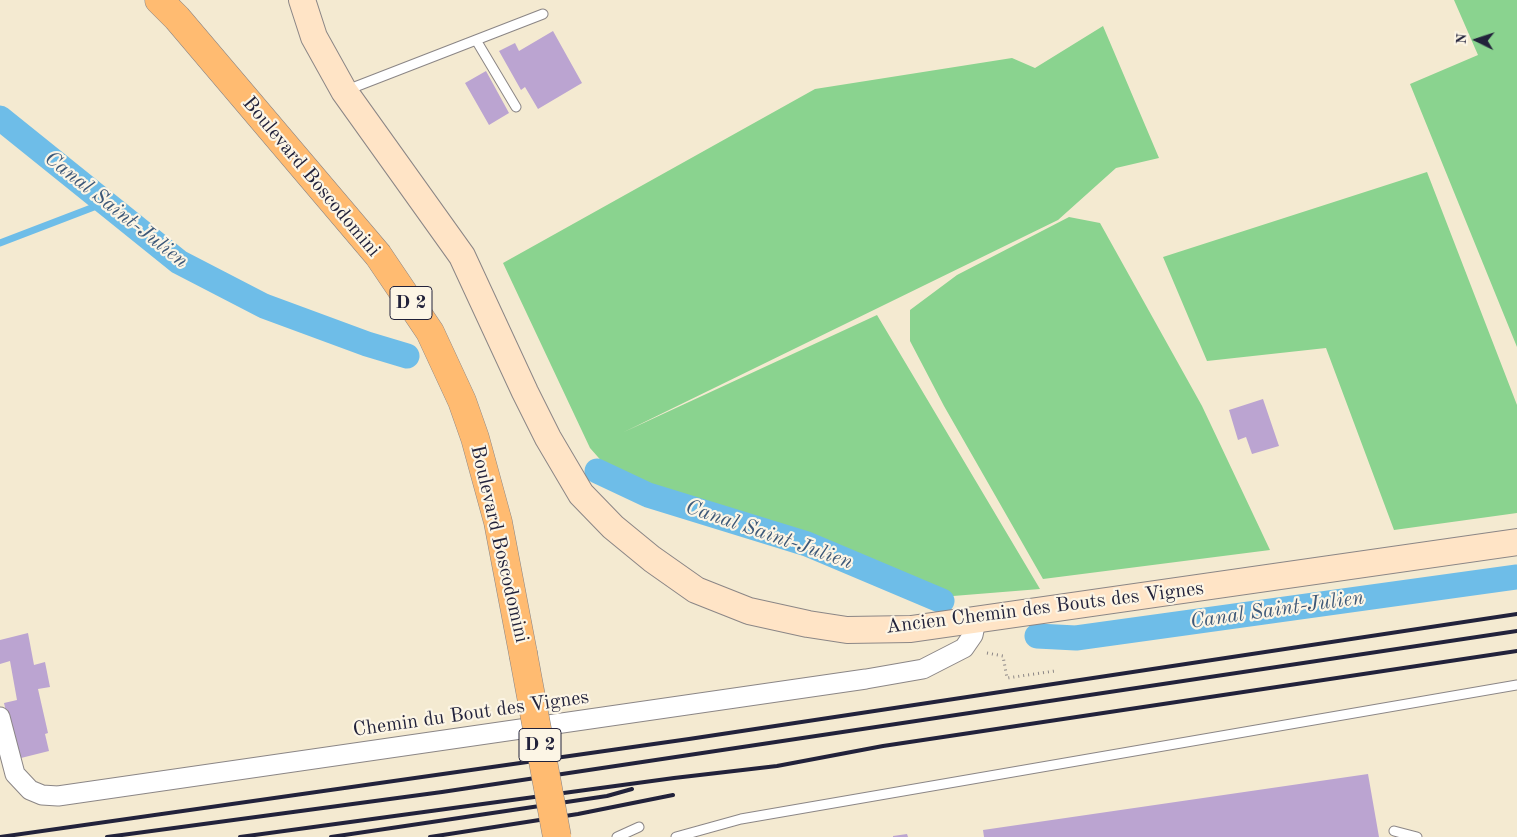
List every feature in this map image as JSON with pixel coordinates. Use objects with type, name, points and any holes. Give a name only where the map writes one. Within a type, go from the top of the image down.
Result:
[{"type":"main road","name":"Boulevard Boscodomini","points":[[167,6],[378,255],[430,332],[462,401],[475,438],[498,522],[557,837]]},
{"type":"street","name":"Ancien Chemin des Bouts des Vignes","points":[[302,0],[314,37],[344,91],[462,256],[548,438],[581,494],[613,527],[652,559],[696,590],[749,611],[847,630],[911,630],[1517,542]]},
{"type":"street","points":[[964,648],[974,635],[976,621]]},
{"type":"street","name":"Chemin du Bout des Vignes","points":[[0,717],[15,774],[30,790],[58,796],[866,679],[924,669],[964,648]]},
{"type":"lane","points":[[344,91],[543,14]]},
{"type":"lane","points":[[476,40],[516,107]]},
{"type":"lane","points":[[676,837],[741,819],[1517,685]]},
{"type":"lane","points":[[617,837],[639,827]]},
{"type":"lane","points":[[1394,831],[1416,837]]},
{"type":"path","points":[[964,648],[1003,656],[1008,678],[1055,672]]},
{"type":"green space","points":[[1454,0],[1517,0],[1517,347],[1410,84],[1478,55]]},
{"type":"green space","points":[[1103,26],[1159,158],[1116,168],[1058,220],[624,432],[877,315],[1040,589],[953,596],[919,580],[660,489],[605,465],[590,448],[503,263],[815,89],[1012,58],[1035,68]]},
{"type":"green space","points":[[1427,172],[1517,405],[1517,513],[1394,530],[1326,348],[1207,361],[1163,257]]},
{"type":"green space","points":[[1069,217],[1100,223],[1202,406],[1270,550],[1043,579],[944,406],[910,341],[910,310],[957,275]]},
{"type":"building","points":[[553,31],[582,83],[538,109],[525,87],[521,90],[499,51],[515,43],[519,51]]},
{"type":"building","points":[[486,71],[509,113],[489,125],[465,83]]},
{"type":"building","points":[[1263,399],[1279,446],[1252,454],[1246,437],[1238,440],[1229,410]]},
{"type":"building","points":[[28,633],[34,665],[45,662],[50,687],[38,689],[48,733],[45,734],[49,751],[17,759],[4,703],[17,700],[10,661],[0,664],[0,640]]},
{"type":"building","points":[[1368,774],[1379,837],[984,837],[983,830]]},
{"type":"building","points":[[907,834],[908,837],[893,837],[893,836]]},
{"type":"waterway","name":"Canal Saint-Julien","points":[[0,118],[179,262],[264,306],[367,344],[407,356]]},
{"type":"waterway","points":[[0,243],[107,202]]},
{"type":"waterway","name":"Canal Saint-Julien","points":[[597,471],[648,495],[807,544],[942,601]]},
{"type":"waterway","name":"Canal Saint-Julien","points":[[1037,636],[1076,638],[1517,577]]},
{"type":"railway","points":[[0,837],[689,739],[1517,614]]},
{"type":"railway","points":[[107,837],[442,792],[1517,631]]},
{"type":"railway","points":[[240,837],[674,778],[777,766],[883,746],[1517,651]]},
{"type":"railway","points":[[331,837],[607,796],[632,789]]},
{"type":"railway","points":[[430,837],[578,814],[673,795]]}]
